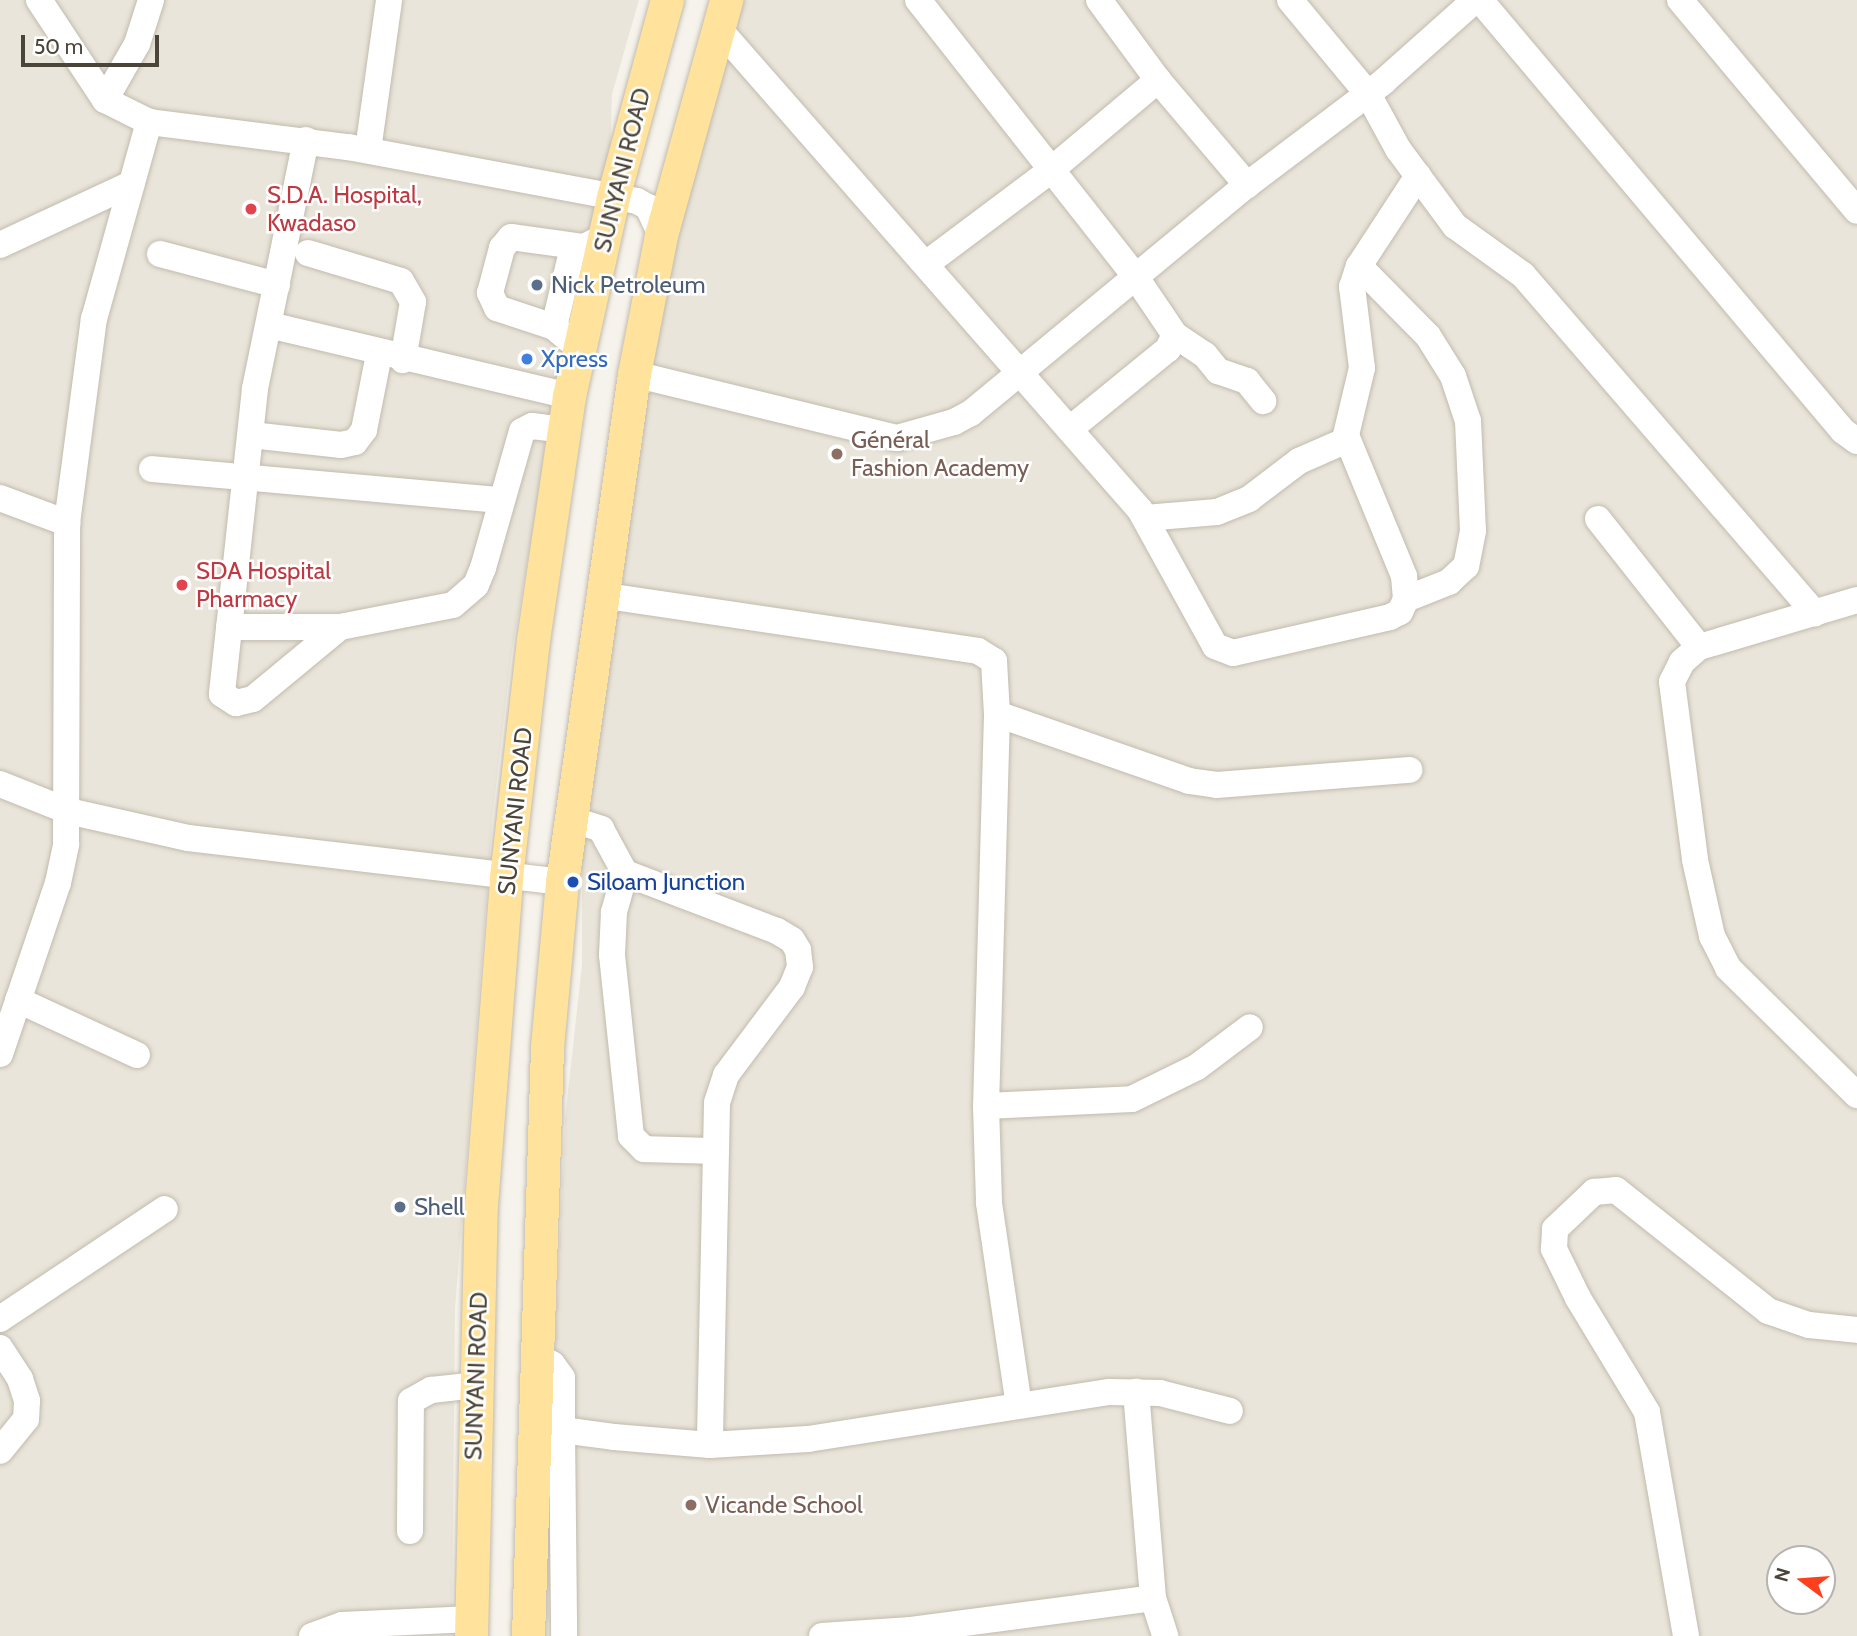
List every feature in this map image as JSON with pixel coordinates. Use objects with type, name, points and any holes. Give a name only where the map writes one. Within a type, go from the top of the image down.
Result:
[{"type":"main road","name":"SUNYANI ROAD","points":[[471,1628],[481,1205],[506,877],[533,640],[569,396],[580,349],[589,242],[613,197],[667,0]]},
{"type":"main road","points":[[528,1636],[534,1355],[547,1047],[562,882],[600,595],[634,374],[661,234],[722,14]]},
{"type":"street","points":[[40,0],[104,100],[149,122],[368,150],[613,197],[648,207],[661,234]]},
{"type":"street","points":[[104,100],[137,44],[151,0]]},
{"type":"street","points":[[368,150],[389,0]]},
{"type":"street","points":[[918,0],[1135,276],[1175,335],[1205,355],[1218,372],[1247,381],[1263,401]]},
{"type":"street","points":[[1099,0],[1158,80],[1247,185]]},
{"type":"street","points":[[1290,0],[1368,94],[1418,176],[1455,226],[1523,275],[1815,613]]},
{"type":"street","points":[[634,374],[897,438],[954,422],[1021,371],[1247,185],[1368,94],[1475,0]]},
{"type":"street","points":[[1480,0],[1843,431],[1857,441]]},
{"type":"street","points":[[1680,0],[1857,211]]},
{"type":"street","points":[[722,14],[926,264],[1145,518],[1214,646],[1233,653],[1390,617],[1400,612],[1406,599],[1404,576],[1347,440],[1362,368],[1352,287],[1359,266],[1418,176]]},
{"type":"street","points":[[926,264],[1051,170],[1158,80]]},
{"type":"street","points":[[0,1054],[58,883],[68,811],[64,739],[67,523],[94,319],[149,122]]},
{"type":"street","points":[[306,140],[255,389],[249,478],[222,694],[228,700],[244,704],[340,627]]},
{"type":"street","points":[[0,245],[131,184]]},
{"type":"street","points":[[554,327],[589,242],[511,237],[502,248],[490,293],[492,302],[504,311],[554,327],[580,349]]},
{"type":"street","points":[[251,435],[341,445],[355,442],[364,430],[413,302],[401,281],[308,253]]},
{"type":"street","points":[[160,254],[277,285]]},
{"type":"street","points":[[1359,266],[1428,336],[1453,376],[1468,421],[1473,531],[1466,566],[1449,582],[1406,599]]},
{"type":"street","points":[[269,325],[391,357],[569,396]]},
{"type":"street","points":[[1070,429],[1168,349],[1175,335]]},
{"type":"street","points":[[229,627],[340,627],[453,605],[465,598],[483,568],[499,500],[522,431],[532,426],[564,430]]},
{"type":"street","points":[[1145,518],[1217,512],[1249,499],[1298,461],[1347,440]]},
{"type":"street","points":[[152,469],[499,500]]},
{"type":"street","points":[[0,498],[67,523]]},
{"type":"street","points":[[1598,519],[1699,647]]},
{"type":"street","points":[[600,595],[978,651],[997,667],[985,1106],[989,1203],[1019,1405]]},
{"type":"street","points":[[1857,600],[1699,647],[1682,662],[1672,682],[1695,860],[1712,936],[1728,968],[1857,1095]]},
{"type":"street","points":[[997,714],[1189,781],[1217,785],[1409,770]]},
{"type":"street","points":[[0,785],[68,811],[188,838],[562,882]]},
{"type":"street","points":[[571,820],[601,828],[625,873],[778,931],[792,940],[799,950],[800,967],[792,987],[720,1088],[716,1151],[710,1445]]},
{"type":"street","points":[[625,873],[614,912],[612,955],[631,1136],[644,1149],[716,1151]]},
{"type":"street","points":[[18,1000],[137,1055]]},
{"type":"street","points":[[985,1106],[1132,1099],[1197,1067],[1250,1027]]},
{"type":"street","points":[[1686,1636],[1647,1412],[1578,1298],[1554,1249],[1555,1229],[1594,1192],[1616,1190],[1768,1311],[1809,1325],[1857,1330]]},
{"type":"street","points":[[0,1319],[164,1209]]},
{"type":"street","points":[[0,1348],[20,1379],[27,1401],[26,1419],[0,1451]]},
{"type":"street","points":[[534,1355],[552,1364],[562,1378],[564,1636]]},
{"type":"street","points":[[410,1531],[411,1401],[431,1390],[476,1385]]},
{"type":"street","points":[[562,1430],[710,1445],[808,1438],[1019,1405],[1136,1391],[1230,1411]]},
{"type":"street","points":[[1136,1391],[1153,1598],[1165,1636]]},
{"type":"street","points":[[822,1636],[912,1633],[1153,1598]]},
{"type":"street","points":[[312,1636],[342,1625],[471,1628]]},
{"type":"shaded area","points":[[0,0],[639,0],[612,94],[610,155],[547,449],[512,651],[493,812],[455,1309],[452,1636],[0,1636]]},
{"type":"shaded area","points":[[743,0],[1857,0],[1857,1636],[554,1636],[554,1376],[565,1119],[582,965],[582,797],[651,358],[700,142]]},
{"type":"place","name":"S.D.A. Hospital, Kwadaso","points":[[251,209]]},
{"type":"place","name":"Nick Petroleum","points":[[537,285]]},
{"type":"place","name":"Xpress","points":[[527,359]]},
{"type":"place","name":"Général Fashion Academy","points":[[837,454]]},
{"type":"place","name":"SDA Hospital Pharmacy","points":[[182,585]]},
{"type":"place","name":"Siloam Junction","points":[[573,882]]},
{"type":"place","name":"Shell","points":[[400,1207]]},
{"type":"place","name":"Vicande School","points":[[691,1505]]}]
